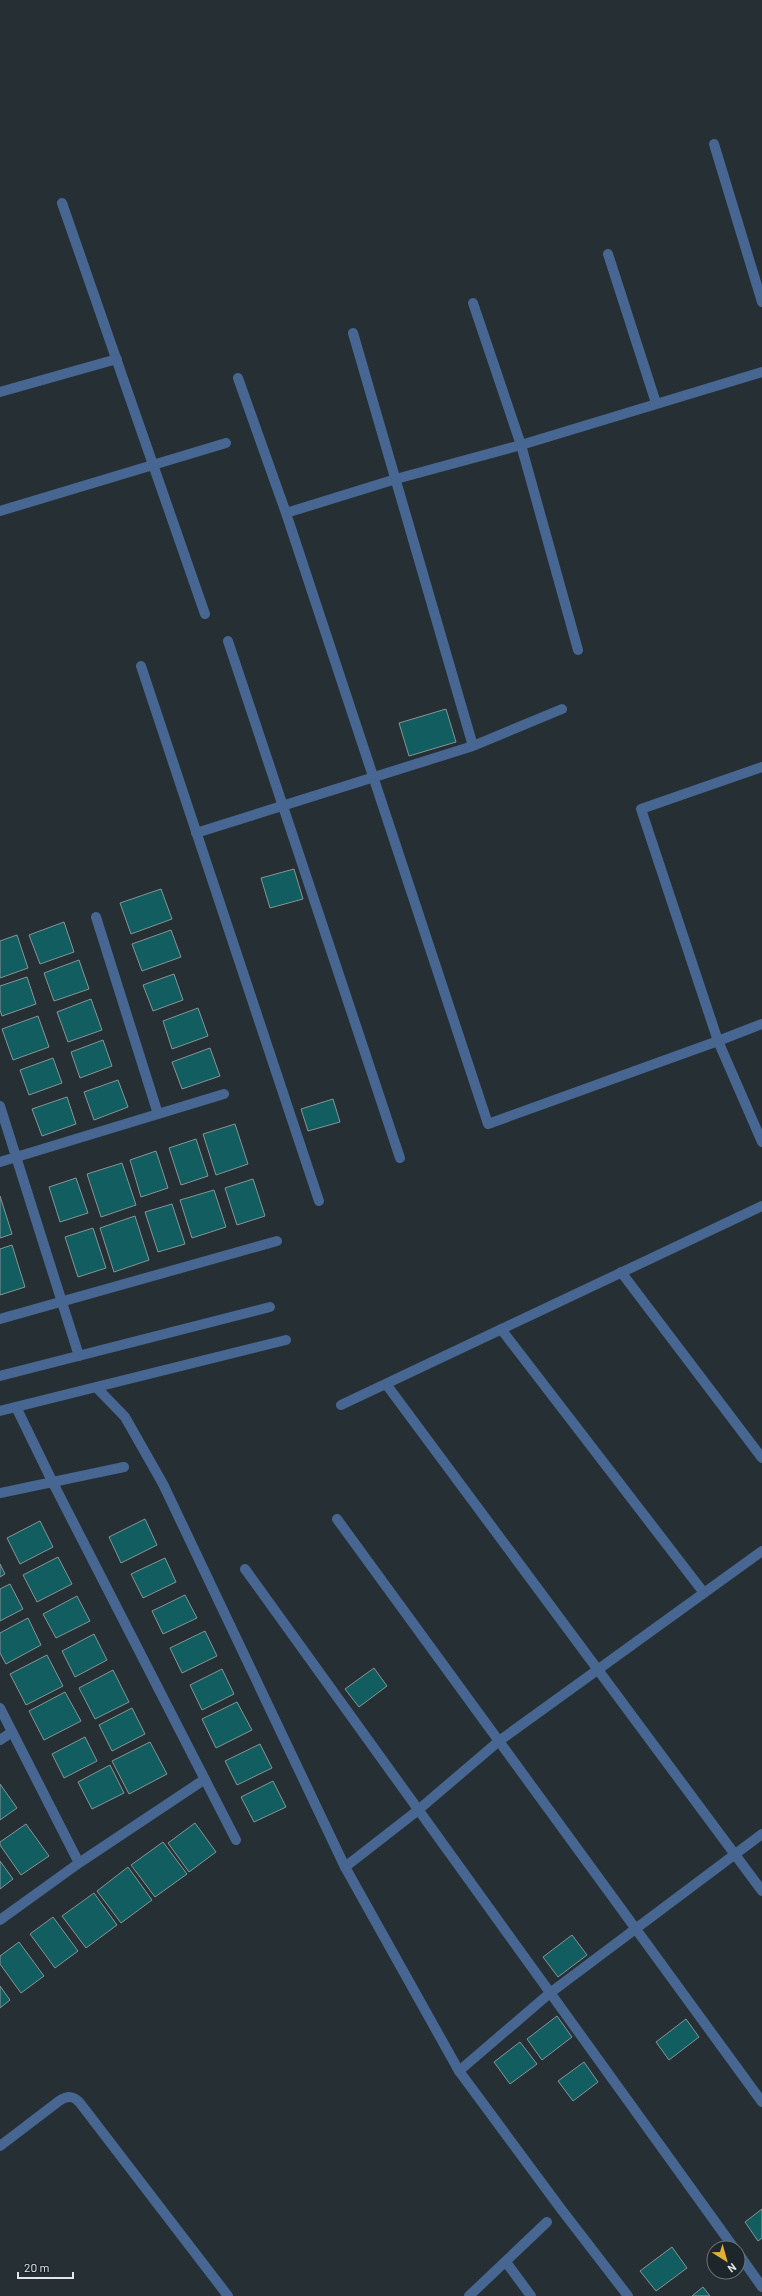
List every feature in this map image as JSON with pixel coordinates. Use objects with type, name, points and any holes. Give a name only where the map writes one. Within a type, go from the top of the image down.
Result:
[{"type":"street","points":[[714,144],[762,302]]},
{"type":"street","points":[[62,203],[205,614]]},
{"type":"street","points":[[608,254],[656,403]]},
{"type":"street","points":[[473,303],[521,445],[578,650]]},
{"type":"street","points":[[354,333],[473,746]]},
{"type":"street","points":[[0,392],[117,359]]},
{"type":"street","points":[[286,513],[396,479],[521,445],[762,372]]},
{"type":"street","points":[[238,378],[286,513],[488,1124],[762,1024]]},
{"type":"street","points":[[0,511],[226,444]]},
{"type":"street","points":[[228,641],[400,1158]]},
{"type":"street","points":[[141,666],[319,1201]]},
{"type":"street","points":[[196,832],[473,746],[562,709]]},
{"type":"street","points":[[762,767],[641,809],[718,1041],[762,1142]]},
{"type":"street","points":[[96,917],[158,1114]]},
{"type":"street","points":[[0,1162],[224,1094]]},
{"type":"street","points":[[0,1106],[79,1356]]},
{"type":"street","points":[[342,1404],[762,1206]]},
{"type":"street","points":[[0,1319],[62,1303],[277,1241]]},
{"type":"street","points":[[621,1272],[762,1458]]},
{"type":"street","points":[[0,1376],[270,1307]]},
{"type":"street","points":[[501,1329],[704,1593]]},
{"type":"street","points":[[0,1411],[286,1340]]},
{"type":"street","points":[[386,1384],[762,1891]]},
{"type":"street","points":[[96,1387],[125,1417],[163,1484],[345,1867],[459,2071],[628,2296]]},
{"type":"street","points":[[16,1407],[53,1483],[236,1840]]},
{"type":"street","points":[[0,1494],[124,1467]]},
{"type":"street","points":[[337,1519],[762,2102]]},
{"type":"street","points":[[345,1867],[417,1811],[499,1741],[762,1551]]},
{"type":"street","points":[[245,1570],[417,1811],[728,2240]]},
{"type":"street","points":[[0,1708],[79,1863]]},
{"type":"street","points":[[0,1740],[12,1732]]},
{"type":"street","points":[[0,1920],[79,1863],[205,1779]]},
{"type":"street","points":[[459,2071],[550,1993],[762,1834]]},
{"type":"street","points":[[0,2146],[59,2101],[70,2096],[78,2100],[228,2296]]},
{"type":"street","points":[[469,2296],[547,2222]]},
{"type":"street","points":[[506,2262],[531,2296]]},
{"type":"street","points":[[746,2264],[762,2287]]},
{"type":"building","points":[[446,709],[456,742],[409,756],[399,723]]},
{"type":"building","points":[[294,869],[303,899],[270,908],[261,878]]},
{"type":"building","points":[[161,889],[172,919],[131,934],[120,903]]},
{"type":"building","points":[[64,922],[74,952],[40,964],[29,935]]},
{"type":"building","points":[[171,930],[181,957],[142,971],[132,944]]},
{"type":"building","points":[[17,935],[28,968],[0,978],[0,941]]},
{"type":"building","points":[[79,960],[89,989],[54,1001],[44,973]]},
{"type":"building","points":[[174,974],[183,1000],[153,1011],[143,985]]},
{"type":"building","points":[[27,977],[36,1004],[2,1016],[0,1010],[0,986]]},
{"type":"building","points":[[91,999],[102,1030],[68,1042],[57,1012]]},
{"type":"building","points":[[198,1008],[208,1036],[172,1049],[163,1021]]},
{"type":"building","points":[[38,1016],[49,1047],[13,1060],[2,1029]]},
{"type":"building","points":[[103,1040],[112,1066],[80,1078],[71,1052]]},
{"type":"building","points":[[210,1048],[220,1076],[182,1089],[172,1062]]},
{"type":"building","points":[[53,1058],[62,1083],[29,1095],[20,1070]]},
{"type":"building","points":[[118,1080],[128,1107],[94,1120],[84,1092]]},
{"type":"building","points":[[67,1097],[76,1124],[42,1136],[32,1109]]},
{"type":"building","points":[[333,1099],[340,1122],[308,1131],[301,1109]]},
{"type":"building","points":[[235,1124],[248,1164],[216,1175],[203,1134]]},
{"type":"building","points":[[196,1139],[208,1176],[181,1185],[169,1148]]},
{"type":"building","points":[[156,1151],[168,1188],[141,1197],[130,1160]]},
{"type":"building","points":[[122,1163],[136,1205],[101,1217],[87,1174]]},
{"type":"building","points":[[76,1178],[88,1213],[60,1222],[49,1187]]},
{"type":"building","points":[[253,1179],[265,1216],[237,1225],[225,1188]]},
{"type":"building","points":[[214,1190],[226,1227],[192,1238],[180,1200]]},
{"type":"building","points":[[0,1196],[12,1234],[0,1238]]},
{"type":"building","points":[[172,1204],[185,1244],[158,1252],[145,1212]]},
{"type":"building","points":[[135,1216],[149,1260],[114,1272],[100,1228]]},
{"type":"building","points":[[93,1228],[106,1268],[78,1277],[65,1237]]},
{"type":"building","points":[[12,1245],[25,1287],[0,1295],[0,1249]]},
{"type":"building","points":[[145,1519],[157,1545],[121,1563],[109,1537]]},
{"type":"building","points":[[40,1521],[53,1547],[20,1564],[7,1538]]},
{"type":"building","points":[[58,1557],[72,1584],[37,1602],[23,1575]]},
{"type":"building","points":[[165,1558],[176,1582],[143,1598],[131,1574]]},
{"type":"building","points":[[0,1564],[5,1574],[0,1577]]},
{"type":"building","points":[[10,1584],[23,1609],[0,1621],[0,1589]]},
{"type":"building","points":[[185,1595],[197,1618],[163,1634],[152,1611]]},
{"type":"building","points":[[77,1596],[90,1621],[56,1638],[43,1614]]},
{"type":"building","points":[[28,1618],[41,1645],[6,1664],[0,1653],[0,1633]]},
{"type":"building","points":[[205,1631],[217,1656],[182,1673],[170,1648]]},
{"type":"building","points":[[94,1634],[107,1660],[75,1677],[62,1651]]},
{"type":"building","points":[[47,1655],[63,1686],[26,1705],[10,1674]]},
{"type":"building","points":[[374,1668],[387,1686],[359,1707],[345,1689]]},
{"type":"building","points":[[222,1669],[234,1694],[202,1710],[190,1685]]},
{"type":"building","points":[[113,1670],[129,1702],[95,1719],[79,1688]]},
{"type":"building","points":[[65,1692],[81,1721],[44,1740],[29,1711]]},
{"type":"building","points":[[237,1702],[252,1730],[216,1748],[202,1719]]},
{"type":"building","points":[[132,1708],[145,1734],[112,1751],[99,1725]]},
{"type":"building","points":[[85,1737],[97,1761],[64,1778],[52,1754]]},
{"type":"building","points":[[150,1742],[167,1774],[129,1794],[112,1761]]},
{"type":"building","points":[[260,1744],[272,1768],[237,1785],[225,1761]]},
{"type":"building","points":[[110,1765],[124,1793],[92,1809],[78,1782]]},
{"type":"building","points":[[273,1781],[286,1807],[254,1822],[241,1797]]},
{"type":"building","points":[[0,1784],[17,1808],[0,1820]]},
{"type":"building","points":[[195,1823],[216,1852],[189,1872],[168,1843]]},
{"type":"building","points":[[26,1824],[49,1856],[21,1875],[0,1845],[0,1842]]},
{"type":"building","points":[[163,1842],[187,1874],[155,1897],[131,1865]]},
{"type":"building","points":[[0,1861],[13,1879],[0,1889]]},
{"type":"building","points":[[128,1867],[152,1900],[121,1923],[97,1891]]},
{"type":"building","points":[[94,1893],[117,1925],[86,1948],[62,1916]]},
{"type":"building","points":[[53,1917],[78,1951],[55,1968],[30,1934]]},
{"type":"building","points":[[572,1935],[587,1955],[558,1977],[543,1957]]},
{"type":"building","points":[[19,1942],[44,1976],[21,1993],[0,1964],[0,1956]]},
{"type":"building","points":[[0,1986],[10,2000],[0,2008]]},
{"type":"building","points":[[557,2016],[572,2037],[542,2060],[527,2039]]},
{"type":"building","points":[[686,2019],[699,2037],[669,2060],[656,2042]]},
{"type":"building","points":[[520,2042],[537,2064],[510,2084],[494,2062]]},
{"type":"building","points":[[584,2062],[598,2082],[573,2101],[558,2081]]},
{"type":"building","points":[[762,2209],[762,2238],[758,2241],[745,2222]]},
{"type":"building","points":[[672,2247],[687,2268],[656,2291],[640,2271]]},
{"type":"building","points":[[703,2287],[710,2296],[692,2296]]}]
